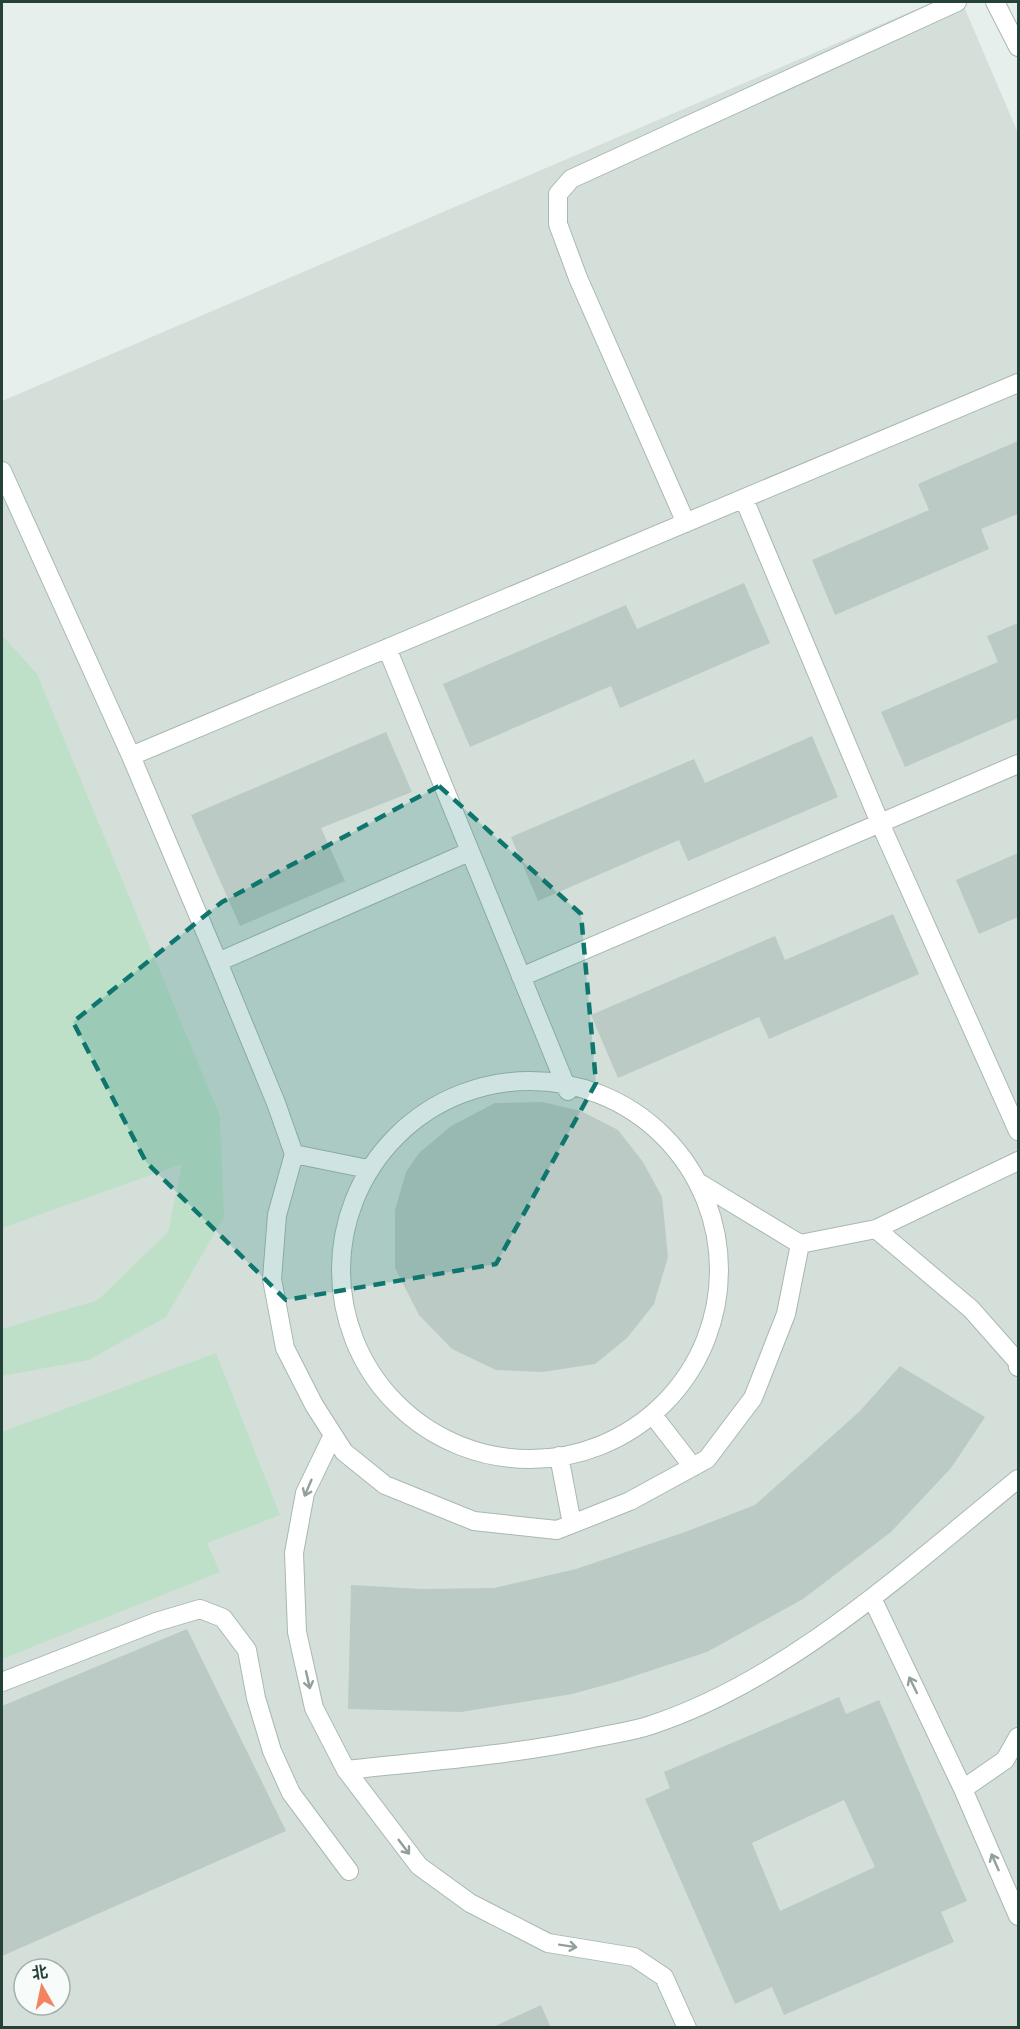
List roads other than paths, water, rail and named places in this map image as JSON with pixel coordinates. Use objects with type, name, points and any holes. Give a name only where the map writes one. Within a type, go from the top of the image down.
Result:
[{"type":"street","points":[[686,523],[578,278],[558,224],[558,194],[571,179],[957,2]]},
{"type":"street","points":[[995,2],[1018,47]]},
{"type":"street","points":[[131,756],[1018,383]]},
{"type":"street","points":[[2,471],[131,756],[276,1103],[294,1154],[277,1215],[272,1279],[285,1348],[314,1405],[344,1452],[385,1485],[474,1521],[557,1530],[630,1501],[707,1459],[753,1398],[786,1314],[800,1244]]},
{"type":"street","points":[[744,499],[880,823],[1018,1131]]},
{"type":"street","points":[[387,648],[568,1090]]},
{"type":"street","points":[[521,977],[1018,764]]},
{"type":"street","points":[[218,962],[469,852]]},
{"type":"street","points":[[525,1081],[568,1090],[632,1104],[673,1136],[701,1184],[717,1229],[718,1282],[711,1325],[697,1367],[666,1403],[638,1425],[592,1447],[559,1456],[517,1458],[465,1452],[402,1414],[368,1368],[342,1302],[341,1254],[351,1210],[371,1161],[411,1118],[456,1095],[525,1081]]},
{"type":"street","points":[[294,1154],[368,1169]]},
{"type":"street","points":[[701,1184],[800,1244],[876,1229],[1018,1161]]},
{"type":"street","points":[[876,1229],[971,1309],[1017,1361],[1018,1367]]},
{"type":"street","points":[[652,1414],[693,1467]]},
{"type":"street","points":[[333,1435],[304,1493],[294,1553],[297,1632],[314,1708],[346,1770],[419,1866],[470,1903],[548,1943],[634,1957],[664,1977],[687,2028]]},
{"type":"street","points":[[559,1456],[572,1524]]},
{"type":"street","points":[[346,1770],[548,1748],[651,1725],[725,1695],[798,1651],[872,1598],[1018,1479]]},
{"type":"street","points":[[872,1598],[963,1789],[1018,1916]]},
{"type":"street","points":[[2,1682],[156,1622],[200,1609],[224,1618],[247,1650],[256,1698],[272,1751],[291,1793],[349,1871]]},
{"type":"street","points":[[963,1789],[1005,1760],[1018,1737]]}]
